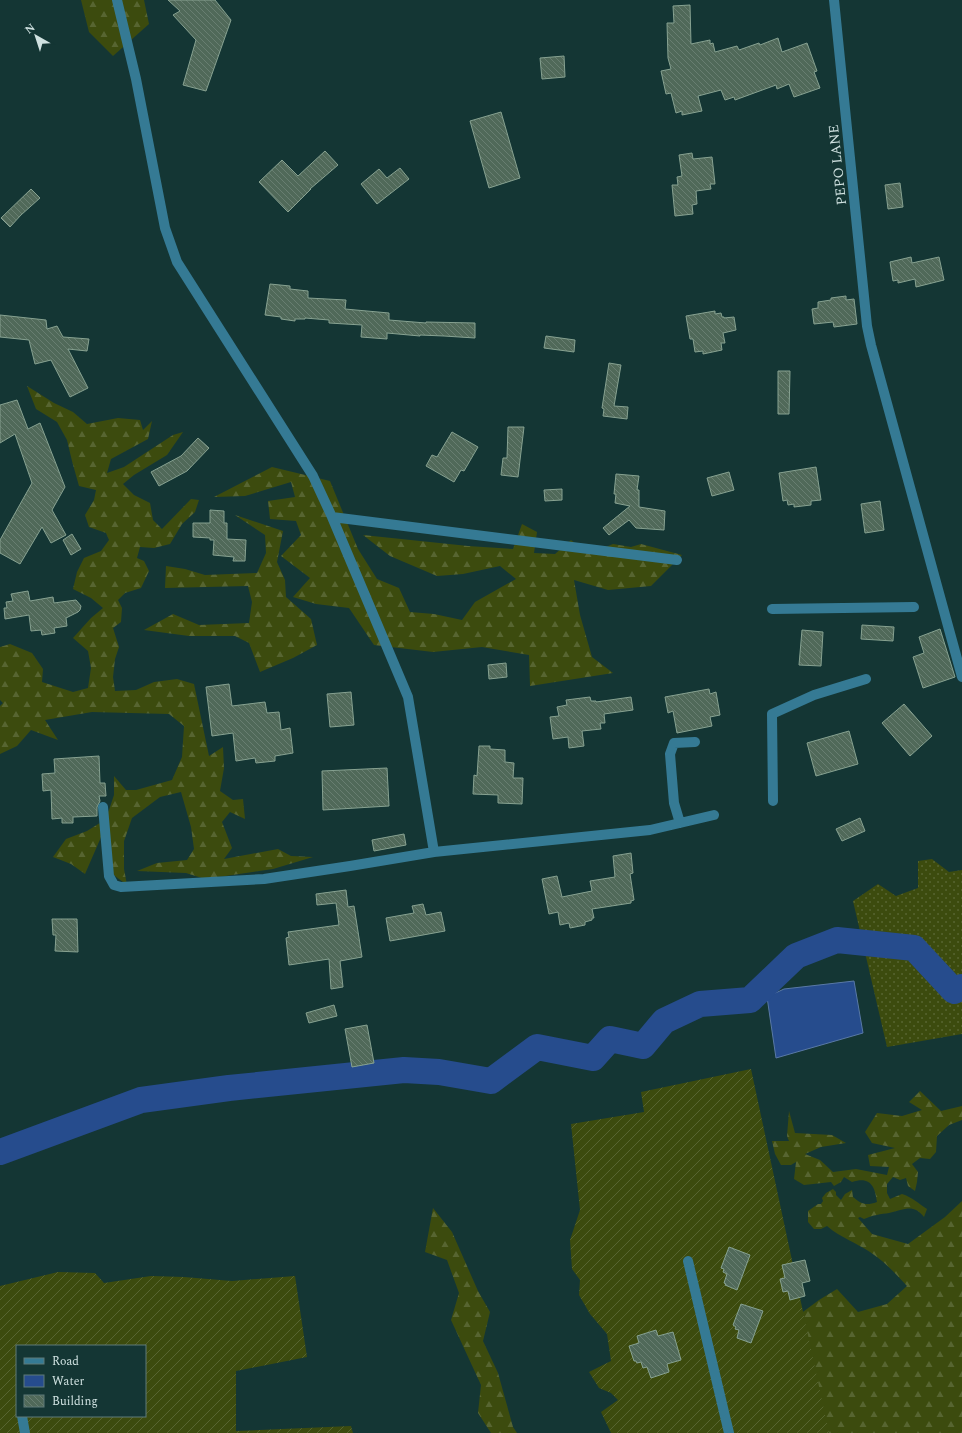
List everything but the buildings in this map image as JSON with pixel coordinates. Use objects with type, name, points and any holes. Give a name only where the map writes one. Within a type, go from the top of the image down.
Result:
[{"type":"street","points":[[116,0],[136,80],[166,228],[177,262],[313,476],[332,516],[408,696],[434,852]]},
{"type":"street","name":"PEPO LANE","points":[[834,0],[870,345],[962,677]]},
{"type":"street","points":[[332,516],[677,560]]},
{"type":"street","points":[[772,609],[914,607]]},
{"type":"street","points":[[773,801],[772,714],[814,696],[866,679]]},
{"type":"street","points":[[680,823],[674,803],[670,754],[674,743],[695,742]]},
{"type":"street","points":[[103,807],[109,876],[114,885],[121,887],[264,879],[434,852],[650,830],[714,815]]},
{"type":"street","points":[[688,1261],[729,1433]]},
{"type":"street","points":[[22,1417],[25,1433]]},
{"type":"green space","points":[[81,0],[144,0],[149,24],[113,56],[89,32]]},
{"type":"green space","points":[[27,386],[54,403],[73,412],[87,424],[118,418],[140,420],[143,430],[152,421],[148,439],[111,459],[107,473],[124,467],[173,435],[183,432],[167,455],[134,475],[123,484],[134,495],[150,503],[153,520],[162,529],[191,499],[199,500],[195,512],[182,524],[170,544],[154,548],[140,547],[137,558],[144,561],[149,571],[141,588],[125,593],[118,600],[122,608],[121,622],[113,628],[119,647],[115,659],[113,677],[115,691],[136,690],[154,682],[177,679],[194,684],[209,756],[223,747],[224,768],[220,791],[233,800],[243,799],[245,819],[230,812],[222,822],[232,848],[224,859],[278,849],[291,856],[313,857],[273,869],[205,879],[186,873],[137,871],[157,863],[187,860],[194,849],[191,827],[181,792],[160,797],[132,818],[124,841],[124,869],[127,885],[107,870],[105,828],[85,874],[71,864],[53,857],[66,839],[87,831],[103,821],[109,810],[114,795],[114,776],[126,790],[136,790],[172,780],[182,757],[184,726],[169,714],[92,712],[45,720],[58,740],[31,730],[17,746],[0,754],[0,706],[3,703],[0,700],[0,647],[10,644],[32,653],[43,669],[42,682],[73,692],[88,688],[91,668],[88,651],[73,638],[91,618],[103,608],[91,598],[73,589],[77,572],[84,558],[101,551],[109,540],[106,533],[89,527],[85,515],[94,500],[96,490],[79,486],[67,440],[57,422],[36,409]]},
{"type":"green space","points":[[272,467],[330,481],[358,549],[377,579],[399,588],[410,612],[434,614],[462,620],[475,602],[516,579],[500,566],[463,574],[437,576],[390,556],[363,535],[513,549],[522,524],[537,532],[534,553],[555,554],[571,540],[589,554],[613,544],[631,547],[641,544],[682,555],[651,586],[608,590],[574,580],[580,615],[592,657],[613,673],[530,686],[529,655],[482,647],[433,652],[374,645],[349,608],[316,604],[293,597],[310,578],[281,556],[301,535],[296,521],[270,519],[268,501],[295,497],[291,482],[245,496],[214,497]]},
{"type":"green space","points":[[235,515],[283,531],[277,562],[285,580],[286,597],[311,619],[317,645],[293,658],[260,672],[249,643],[235,636],[189,636],[144,630],[173,614],[199,625],[249,623],[252,602],[248,586],[165,588],[166,566],[185,569],[205,575],[257,573],[266,553],[265,535]]},
{"type":"green space","points":[[932,859],[949,872],[962,870],[962,1034],[887,1047],[853,901],[878,884],[896,896],[918,888],[918,861]]},
{"type":"green space","points":[[751,1069],[829,1433],[611,1433],[601,1412],[618,1400],[611,1393],[599,1388],[589,1372],[611,1361],[607,1334],[590,1314],[579,1295],[580,1280],[572,1269],[570,1240],[580,1210],[571,1124],[644,1112],[641,1092]]},
{"type":"green space","points":[[920,1091],[941,1111],[962,1106],[962,1120],[949,1125],[937,1136],[936,1152],[930,1159],[920,1158],[912,1164],[918,1172],[915,1191],[908,1186],[906,1178],[900,1180],[893,1177],[887,1184],[887,1193],[890,1199],[902,1194],[909,1197],[927,1209],[924,1217],[916,1210],[904,1209],[864,1219],[860,1217],[858,1218],[872,1234],[908,1244],[945,1217],[962,1201],[962,1433],[776,1433],[792,1320],[837,1289],[858,1312],[887,1304],[907,1286],[885,1264],[870,1252],[827,1226],[821,1229],[814,1229],[808,1222],[808,1211],[818,1204],[821,1204],[823,1201],[822,1198],[826,1193],[833,1189],[841,1200],[845,1194],[852,1190],[853,1197],[861,1203],[870,1204],[877,1202],[875,1192],[871,1184],[864,1180],[852,1182],[844,1177],[841,1182],[834,1186],[831,1182],[804,1185],[794,1179],[796,1162],[791,1165],[781,1165],[775,1154],[772,1141],[789,1141],[787,1136],[789,1111],[795,1133],[832,1135],[846,1143],[821,1147],[805,1154],[820,1160],[833,1172],[856,1169],[887,1175],[889,1167],[870,1166],[868,1155],[895,1148],[872,1143],[865,1132],[877,1113],[902,1116],[922,1110],[909,1102]]},
{"type":"green space","points":[[433,1208],[452,1232],[478,1291],[490,1312],[483,1341],[498,1373],[513,1427],[517,1433],[491,1433],[478,1413],[481,1385],[451,1320],[459,1293],[447,1260],[425,1252]]},
{"type":"green space","points":[[58,1272],[95,1273],[104,1283],[151,1276],[232,1281],[295,1276],[307,1357],[236,1371],[236,1431],[351,1426],[353,1433],[0,1433],[0,1286]]},
{"type":"water","points":[[854,981],[863,1033],[776,1058],[767,997],[784,989]]},
{"type":"waterway","points":[[0,1152],[141,1100],[229,1088],[404,1070],[439,1072],[491,1081],[537,1047],[593,1058],[610,1039],[643,1046],[664,1021],[700,1004],[750,1000],[796,956],[837,940],[914,948],[954,991],[962,987]]}]
